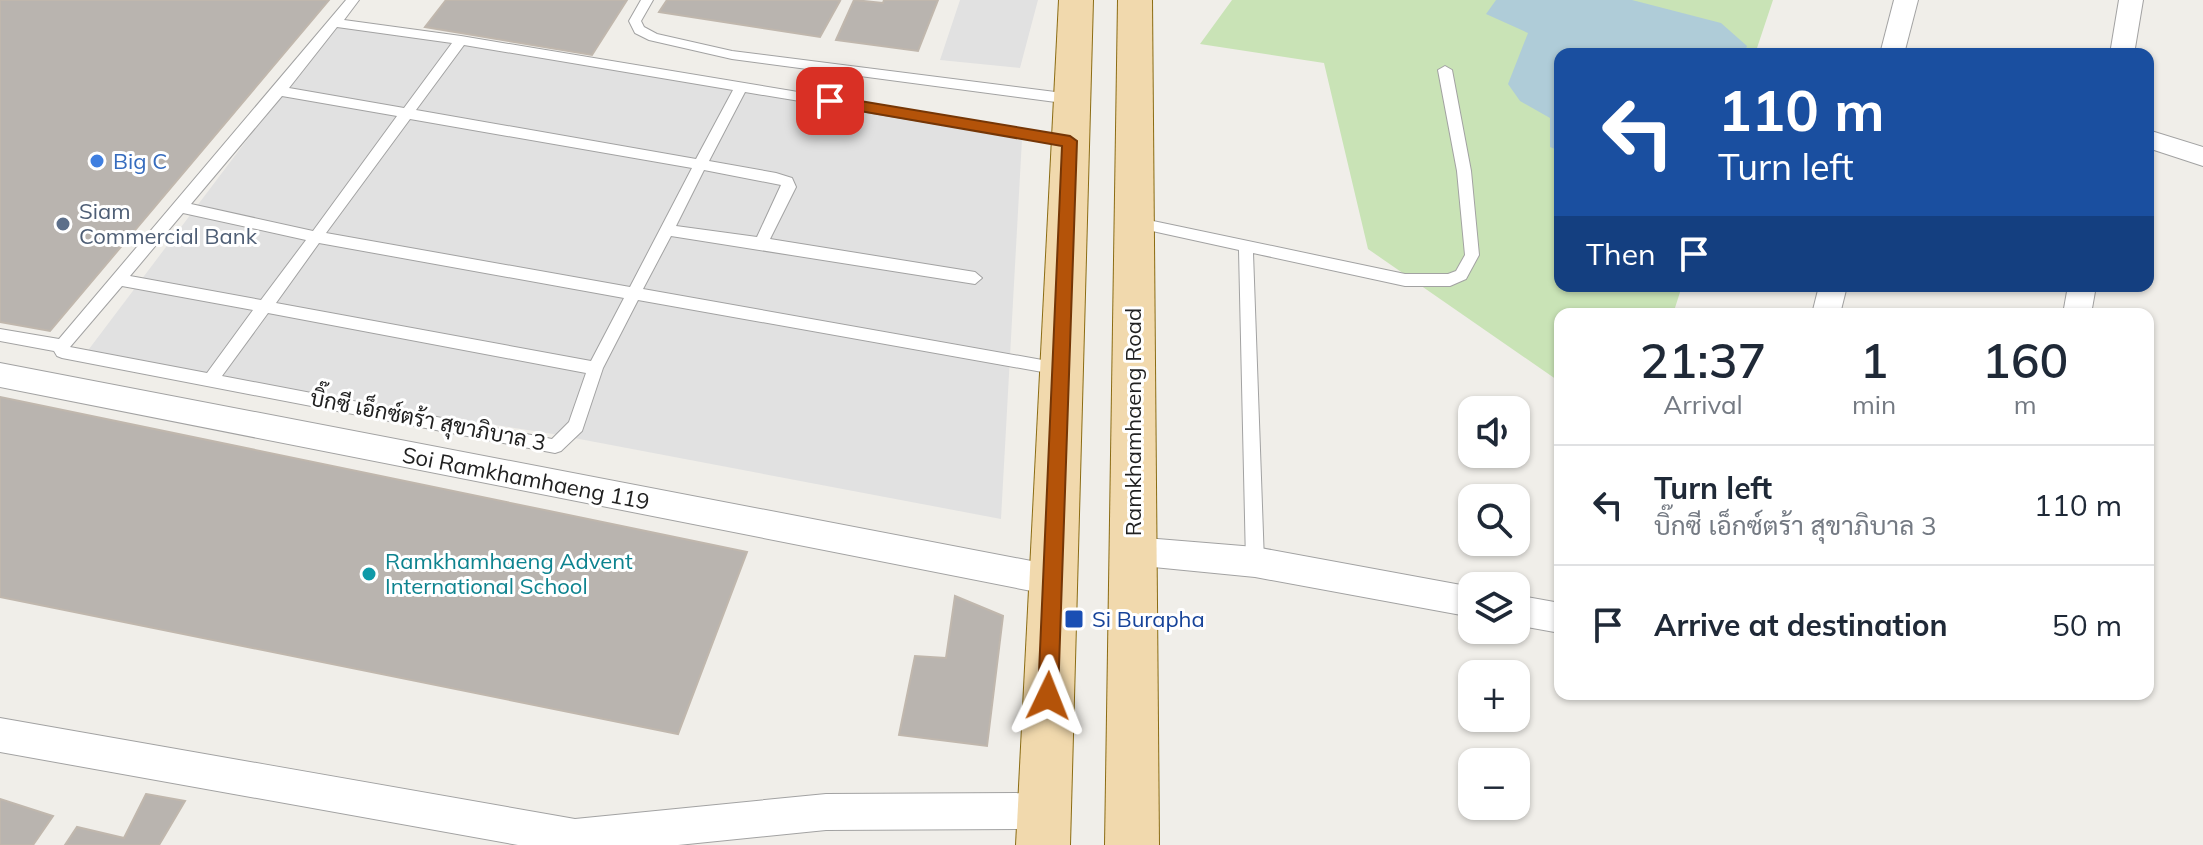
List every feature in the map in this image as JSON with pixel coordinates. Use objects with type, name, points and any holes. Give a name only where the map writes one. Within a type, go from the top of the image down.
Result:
[{"type":"main road","points":[[1044,828],[1076,0]]},
{"type":"main road","name":"Ramkhamhaeng Road","points":[[1132,845],[1135,0]]},
{"type":"street","points":[[1894,48],[1906,0]]},
{"type":"street","points":[[2123,48],[2131,0]]},
{"type":"street","points":[[2154,141],[2203,157]]},
{"type":"street","name":"Soi Ramkhamhaeng 119","points":[[0,375],[1052,580]]},
{"type":"street","points":[[1133,551],[1255,562],[1458,599]]},
{"type":"street","points":[[1530,613],[1554,617]]},
{"type":"street","points":[[0,735],[573,841],[826,812],[1044,828]]},
{"type":"lane","points":[[62,346],[353,0]]},
{"type":"lane","points":[[647,0],[635,21],[639,30],[653,37],[1070,120]]},
{"type":"lane","points":[[335,23],[461,40],[741,86],[1070,120]]},
{"type":"lane","points":[[212,378],[461,40]]},
{"type":"lane","points":[[1132,222],[1405,280],[1450,280],[1461,275],[1472,255],[1470,217],[1445,70]]},
{"type":"lane","name":"บิ๊กซี เอ็กซ์ตร้า สุขาภิบาล 3","points":[[0,335],[62,346],[62,352],[212,378],[555,446],[576,426],[595,368],[741,86]]},
{"type":"lane","points":[[279,91],[701,163],[787,182],[789,187],[761,243]]},
{"type":"lane","points":[[180,207],[316,237],[1060,369]]},
{"type":"lane","points":[[667,230],[975,278]]},
{"type":"lane","points":[[1246,246],[1255,562]]},
{"type":"lane","points":[[117,279],[595,368]]},
{"type":"green space","points":[[1232,0],[1773,0],[1757,48],[1554,48],[1554,292],[1680,292],[1675,308],[1554,308],[1554,378],[1368,249],[1324,63],[1200,44]]},
{"type":"shaded area","points":[[960,0],[1038,0],[1020,68],[940,60]]},
{"type":"shaded area","points":[[335,23],[1022,139],[1001,519],[553,434],[80,361]]},
{"type":"water","points":[[1496,0],[1632,0],[1721,23],[1747,46],[1554,48],[1554,149],[1550,147],[1550,118],[1520,101],[1508,84],[1528,33],[1486,14]]},
{"type":"building","name":"Big C","points":[[0,0],[329,0],[50,331],[0,322]]},
{"type":"building","points":[[446,0],[627,0],[592,55],[425,27]]},
{"type":"building","points":[[667,0],[840,1],[820,37],[659,12]]},
{"type":"building","points":[[854,0],[883,3],[884,0],[938,0],[918,51],[836,40]]},
{"type":"building","name":"Ramkhamhaeng Advent International School","points":[[0,397],[747,552],[678,734],[0,597]]},
{"type":"building","points":[[955,596],[1003,616],[987,746],[899,735],[915,656],[946,658]]},
{"type":"building","points":[[146,794],[185,801],[159,845],[65,845],[77,827],[124,838]]},
{"type":"building","points":[[0,799],[53,816],[33,845],[0,845]]},
{"type":"place","name":"Big C","points":[[97,161]]},
{"type":"place","name":"Siam Commercial Bank","points":[[63,224]]},
{"type":"place","name":"Ramkhamhaeng Advent International School","points":[[369,574]]},
{"type":"place","name":"Si Burapha","points":[[1074,619]]},
{"type":"route","points":[[830,101],[1070,141],[1048,696]]}]
